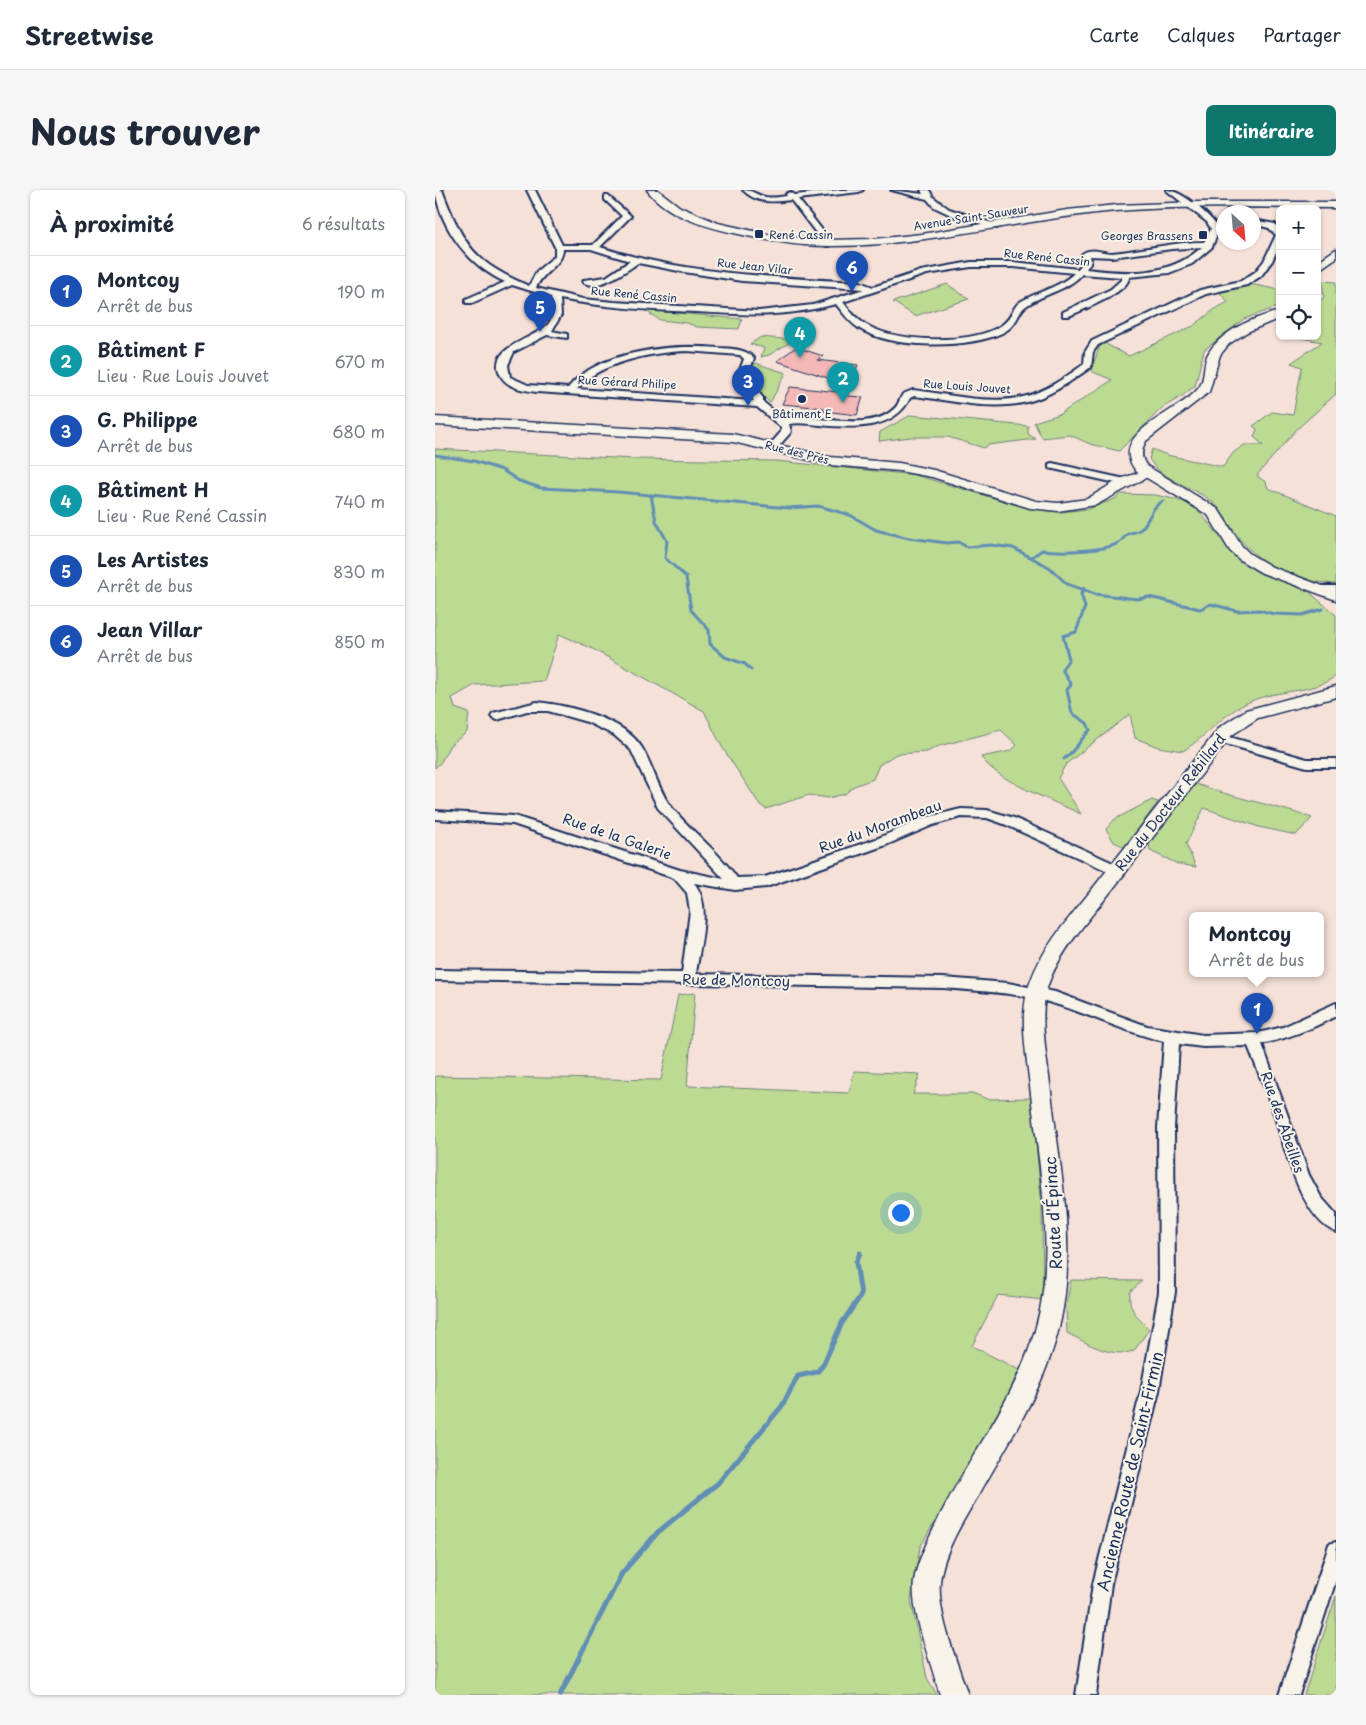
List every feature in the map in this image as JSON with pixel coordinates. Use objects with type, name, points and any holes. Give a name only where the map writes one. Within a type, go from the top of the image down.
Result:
[{"type":"main road","points":[[1321,265],[1336,252]]},
{"type":"main road","points":[[1276,316],[1246,327],[1215,352],[1211,363],[1209,382],[1205,389],[1140,439],[1135,449],[1136,462],[1147,474],[1213,512],[1235,548],[1254,564],[1336,596]]},
{"type":"main road","name":"Rue du Docteur Rebillard","points":[[1078,921],[1219,738],[1233,724],[1250,714],[1276,705],[1336,691]]},
{"type":"main road","name":"Route d'Épinac","points":[[954,1695],[927,1602],[927,1580],[936,1552],[953,1516],[1022,1396],[1035,1369],[1051,1312],[1055,1280],[1055,1219],[1036,1050],[1034,1011],[1036,992],[1041,977],[1053,955],[1078,921]]},
{"type":"street","name":"Rue René Cassin","points":[[438,190],[461,242],[468,253],[500,276],[555,296],[594,303],[648,308],[776,313],[803,310],[943,268],[975,263],[1024,264],[1125,276],[1161,271],[1187,263],[1204,253],[1209,245]]},
{"type":"street","points":[[500,276],[531,273],[553,264],[559,256],[559,247],[531,190]]},
{"type":"street","name":"Avenue Saint-Sauveur","points":[[652,190],[668,204],[685,214],[713,225],[777,240],[829,244],[894,242],[1108,209],[1191,206],[1336,205]]},
{"type":"street","points":[[747,190],[759,198],[793,198],[859,190]]},
{"type":"street","points":[[787,190],[829,244]]},
{"type":"street","points":[[895,190],[927,194],[942,208],[957,215],[997,226]]},
{"type":"street","points":[[837,300],[853,319],[865,328],[883,336],[937,342],[978,336],[999,330],[1013,322],[1021,304],[1066,284],[1080,272],[1087,261],[1086,254],[1094,252],[1110,255],[1171,245],[1209,245],[1215,229],[1213,226],[1170,190]]},
{"type":"street","points":[[594,248],[627,216],[608,198]]},
{"type":"street","name":"Rue Louis Jouvet","points":[[1261,224],[1272,226],[1276,230]]},
{"type":"street","name":"Rue Louis Jouvet","points":[[783,422],[794,420],[870,424],[899,411],[906,396],[913,393],[1003,401],[1022,400],[1037,396],[1087,365],[1089,352],[1095,343],[1203,292],[1244,283],[1258,274],[1276,242]]},
{"type":"street","name":"Rue Jean Vilar","points":[[559,247],[594,248],[637,260],[742,278],[860,285],[871,290]]},
{"type":"street","points":[[587,282],[608,279],[637,260]]},
{"type":"street","points":[[531,273],[532,288]]},
{"type":"street","points":[[1066,314],[1114,291],[1125,281],[1125,276]]},
{"type":"street","points":[[469,301],[514,281]]},
{"type":"street","points":[[545,332],[553,325],[558,312],[555,296]]},
{"type":"street","points":[[545,332],[565,336]]},
{"type":"street","name":"Rue Gérard Philipe","points":[[545,332],[512,349],[503,360],[502,370],[505,376],[515,384],[571,392],[759,404]]},
{"type":"street","points":[[571,392],[574,386],[604,366],[637,357],[679,349],[743,353],[749,358],[742,378],[758,398],[759,404],[767,407],[787,426],[786,432],[774,446]]},
{"type":"street","name":"Rue des Prés","points":[[435,421],[733,438],[774,446],[830,461],[899,467],[934,474],[1035,505],[1076,506],[1091,502],[1125,482],[1147,474]]},
{"type":"street","points":[[1052,466],[1125,482]]},
{"type":"street","points":[[1319,588],[1336,589]]},
{"type":"street","points":[[497,716],[528,707],[556,708],[623,733],[636,748],[653,788],[668,812],[715,859],[735,885]]},
{"type":"street","points":[[1219,738],[1307,763],[1336,764]]},
{"type":"street","name":"Rue du Morambeau","points":[[679,875],[735,885],[766,882],[881,842],[929,821],[961,813],[987,814],[1009,821],[1117,870]]},
{"type":"street","name":"Rue de la Galerie","points":[[435,815],[514,820],[679,875],[693,892],[697,911],[688,979]]},
{"type":"street","name":"Rue de Montcoy","points":[[435,974],[943,983],[1036,992],[1065,1001],[1119,1023],[1172,1037],[1214,1042],[1253,1040],[1293,1031],[1336,1008]]},
{"type":"street","name":"Ancienne Route de Saint-Firmin","points":[[1086,1695],[1102,1584],[1150,1391],[1167,1292],[1166,1137],[1172,1037]]},
{"type":"street","name":"Rue des Abeilles","points":[[1253,1040],[1282,1116],[1295,1164],[1317,1203],[1336,1225]]},
{"type":"street","points":[[1289,1695],[1336,1551]]},
{"type":"green space","points":[[1322,281],[1336,282],[1336,394],[1296,430],[1258,474],[1258,477],[1266,482],[1268,488],[1336,516],[1336,584],[1308,580],[1270,565],[1248,548],[1211,501],[1161,473],[1149,459],[1152,449],[1167,455],[1223,467],[1233,453],[1244,445],[1263,445],[1254,437],[1257,429],[1253,426],[1272,412],[1293,415],[1302,367],[1291,363],[1322,342],[1312,340],[1321,340],[1321,300],[1324,297]]},
{"type":"green space","points":[[947,284],[969,299],[915,316],[893,302]]},
{"type":"green space","points":[[1250,284],[1276,289],[1276,307],[1244,319],[1204,350],[1195,386],[1162,408],[1119,451],[1090,444],[1070,435],[1042,438],[1034,422],[1060,414],[1112,380],[1091,371],[1099,348],[1104,343],[1129,356],[1193,326],[1215,309],[1228,302],[1219,292]]},
{"type":"green space","points":[[644,310],[742,319],[739,329],[697,327],[687,323],[660,320]]},
{"type":"green space","points":[[761,337],[794,340],[769,355],[761,357],[764,348],[750,344]]},
{"type":"green space","points":[[755,363],[786,373],[770,403],[751,385],[745,376]]},
{"type":"green space","points":[[911,415],[1028,426],[1028,434],[1036,439],[988,445],[984,448],[948,437],[911,437],[879,441],[880,432]]},
{"type":"green space","points":[[435,449],[635,459],[776,461],[915,475],[1024,507],[1061,512],[1088,509],[1115,499],[1121,494],[1156,495],[1182,501],[1197,509],[1241,562],[1259,573],[1308,591],[1336,615],[1336,676],[1316,686],[1262,697],[1240,706],[1183,751],[1158,747],[1135,738],[1130,714],[1066,764],[1058,778],[1081,814],[1012,782],[989,766],[981,757],[1011,751],[1017,745],[1001,730],[939,746],[927,752],[896,754],[879,765],[873,779],[854,786],[845,794],[828,798],[809,795],[766,809],[760,805],[722,747],[704,711],[591,648],[559,634],[544,681],[475,685],[452,698],[455,708],[469,713],[467,732],[450,745],[441,762],[435,768]]},
{"type":"green space","points":[[1196,784],[1312,818],[1296,835],[1259,827],[1204,808],[1186,844],[1196,867],[1178,864],[1150,851],[1149,843]]},
{"type":"green space","points":[[1152,800],[1158,802],[1125,847],[1114,842],[1106,829],[1115,819]]},
{"type":"green space","points":[[695,993],[687,1086],[849,1093],[854,1071],[920,1074],[913,1094],[975,1094],[987,1099],[1032,1098],[1042,1209],[1043,1300],[998,1295],[972,1346],[1019,1370],[1004,1404],[920,1547],[911,1600],[927,1678],[937,1695],[435,1695],[435,1076],[661,1080],[678,995]]},
{"type":"green space","points":[[1071,1280],[1142,1281],[1130,1292],[1130,1303],[1137,1317],[1149,1329],[1134,1351],[1117,1353],[1100,1349],[1067,1333],[1066,1306]]},
{"type":"green space","points":[[1336,1596],[1336,1695],[1304,1695]]},
{"type":"building","points":[[796,347],[823,356],[817,360],[858,365],[854,374],[857,374],[852,386],[777,361]]},
{"type":"building","points":[[790,387],[849,393],[848,396],[863,397],[857,415],[823,411],[824,408],[782,404]]},
{"type":"waterway","points":[[435,455],[474,461],[502,470],[519,481],[541,488],[651,495]]},
{"type":"waterway","points":[[651,495],[789,508],[818,506],[850,515],[876,530],[909,538],[947,543],[958,542],[967,547],[991,545],[1013,548],[1049,567],[1067,584],[1083,590]]},
{"type":"waterway","points":[[651,495],[656,521],[667,541],[665,558],[686,577],[691,610],[709,630],[710,644],[725,657],[745,664],[751,670]]},
{"type":"waterway","points":[[1032,557],[1042,550],[1082,551],[1113,545],[1120,542],[1128,534],[1142,528],[1156,506],[1163,501]]},
{"type":"waterway","points":[[1064,759],[1090,730],[1087,723],[1072,713],[1067,690],[1071,685],[1062,669],[1069,659],[1063,636],[1076,632],[1085,607],[1081,594],[1083,590]]},
{"type":"waterway","points":[[1083,590],[1095,594],[1137,599],[1149,597],[1200,609],[1211,604],[1237,611],[1259,610],[1274,614],[1302,615],[1323,609]]},
{"type":"waterway","points":[[560,1695],[622,1573],[658,1532],[718,1483],[782,1406],[798,1376],[817,1372],[823,1365],[842,1323],[861,1295],[856,1262],[860,1253]]},
{"type":"place","name":"René Cassin","points":[[759,234]]},
{"type":"place","name":"Georges Brassens","points":[[1203,235]]},
{"type":"place","name":"Jean Villar","points":[[852,292]]},
{"type":"place","name":"Les Artistes","points":[[540,332]]},
{"type":"place","name":"Bâtiment H","points":[[800,358]]},
{"type":"place","name":"Bâtiment E","points":[[802,399]]},
{"type":"place","name":"Bâtiment F","points":[[843,403]]},
{"type":"place","name":"G. Philippe","points":[[748,406]]},
{"type":"place","name":"Montcoy","points":[[1257,1034]]}]
